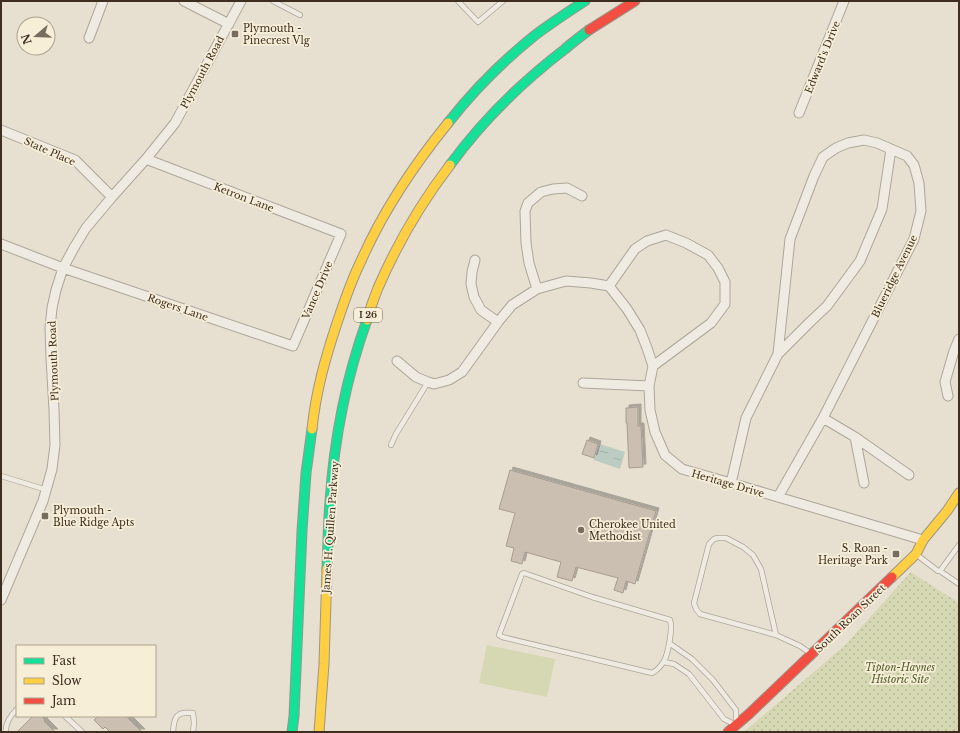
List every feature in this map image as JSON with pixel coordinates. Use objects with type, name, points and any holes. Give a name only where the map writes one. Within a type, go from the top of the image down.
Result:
[{"type":"main road","name":"I 26","points":[[292,732],[301,532],[306,466],[319,383],[331,340],[348,292],[361,260],[377,228],[402,185],[427,149],[461,107],[490,76],[530,40],[585,1]]},
{"type":"main road","name":"James H. Quillen Parkway","points":[[319,732],[324,677],[328,523],[338,430],[347,382],[359,340],[378,287],[390,261],[436,181],[465,143],[489,116],[538,69],[572,41],[635,1]]},
{"type":"main road","name":"South Roan Street","points":[[728,732],[749,714],[916,554],[923,540],[947,511],[959,493]]},
{"type":"street","points":[[90,38],[103,1]]},
{"type":"street","points":[[185,1],[228,24]]},
{"type":"street","name":"Plymouth Road","points":[[1,600],[43,501],[52,468],[55,445],[50,358],[50,328],[56,290],[63,268],[86,228],[175,123],[241,1]]},
{"type":"street","name":"Edward's Drive","points":[[799,113],[844,1]]},
{"type":"street","name":"State Place","points":[[1,130],[75,160],[112,196]]},
{"type":"street","name":"Blueridge Avenue","points":[[731,482],[746,418],[778,354],[790,239],[814,176],[823,157],[836,148],[848,143],[864,140],[877,143],[907,156],[914,165],[919,183],[921,211],[914,239],[823,418],[778,498]]},
{"type":"street","points":[[778,354],[827,306],[860,261],[882,209],[891,149]]},
{"type":"street","name":"Ketron Lane","points":[[146,159],[342,234]]},
{"type":"street","points":[[537,289],[529,263],[524,211],[528,203],[541,192],[567,188],[582,196]]},
{"type":"street","name":"Vance Drive","points":[[293,346],[342,234]]},
{"type":"street","points":[[397,361],[416,377],[428,382],[434,384],[449,380],[462,372],[512,305],[537,289],[566,281],[609,286],[635,249],[647,241],[666,235],[686,243],[708,255],[718,268],[725,282],[725,304],[711,323],[653,366]]},
{"type":"street","name":"Rogers Lane","points":[[1,244],[63,268],[293,346]]},
{"type":"street","points":[[475,260],[471,284],[474,297],[481,310],[498,322]]},
{"type":"street","name":"Heritage Drive","points":[[609,286],[627,309],[640,330],[653,366],[649,386],[650,410],[655,432],[665,455],[682,469],[731,482],[778,498],[923,540]]},
{"type":"street","points":[[948,396],[945,382],[959,339]]},
{"type":"street","points":[[583,383],[649,386]]},
{"type":"street","points":[[823,418],[855,437],[909,475]]},
{"type":"street","points":[[855,437],[864,484]]},
{"type":"lane","points":[[273,1],[300,14]]},
{"type":"lane","points":[[458,1],[478,22],[503,1]]},
{"type":"lane","points":[[391,445],[396,434],[428,382]]},
{"type":"lane","points":[[1,476],[47,490]]},
{"type":"lane","points":[[776,635],[761,569],[753,555],[743,546],[726,538],[714,539],[709,544],[694,603],[700,614],[776,635],[800,646],[812,654]]},
{"type":"lane","points":[[940,571],[959,545]]},
{"type":"lane","points":[[916,554],[938,571],[959,584]]},
{"type":"lane","points":[[524,573],[592,597],[670,620],[669,643],[664,662],[652,673],[498,635],[522,574],[524,573]]},
{"type":"lane","points":[[664,662],[674,664],[689,674],[724,719],[736,724],[736,710],[713,680],[692,659],[669,643]]},
{"type":"lane","points":[[6,732],[11,715],[16,710]]},
{"type":"lane","points":[[173,732],[174,719],[179,714],[184,712],[193,713],[193,732]]},
{"type":"lane","points":[[66,717],[82,732]]},
{"type":"green space","name":"Tipton-Haynes Historic Site","points":[[911,572],[959,603],[959,732],[744,732],[844,646]]},
{"type":"green space","points":[[487,645],[555,659],[547,697],[479,683]]},
{"type":"water","points":[[600,444],[625,452],[620,469],[594,460]]},
{"type":"building","points":[[638,407],[638,426],[641,426],[643,467],[629,468],[626,408]]},
{"type":"building","points":[[587,440],[598,444],[594,458],[582,454]]},
{"type":"building","name":"Cherokee United Methodist","points":[[510,470],[656,511],[635,584],[626,581],[623,593],[614,590],[618,578],[576,567],[572,581],[557,577],[561,562],[525,552],[522,564],[511,561],[514,548],[506,546],[515,513],[499,509]]},
{"type":"building","points":[[32,717],[42,717],[55,732],[17,732]]},
{"type":"building","points":[[97,717],[127,717],[142,732],[110,732],[105,727],[103,729],[94,720]]},
{"type":"traffic: fast","points":[[448,123],[478,88],[522,46],[540,31],[585,1]]},
{"type":"traffic: fast","points":[[450,165],[475,133],[503,103],[533,75],[589,30]]},
{"type":"traffic: fast","points":[[327,569],[330,502],[338,432],[347,387],[367,320]]},
{"type":"traffic: fast","points":[[292,732],[294,716],[302,531],[306,473],[312,429]]},
{"type":"traffic: slow","points":[[312,429],[316,401],[325,362],[342,307],[357,269],[389,206],[423,155],[448,123]]},
{"type":"traffic: slow","points":[[367,320],[378,288],[401,240],[419,209],[450,165]]},
{"type":"traffic: slow","points":[[892,577],[916,554],[923,540],[947,511],[959,493]]},
{"type":"traffic: slow","points":[[319,732],[324,664],[327,569]]},
{"type":"traffic: jam","points":[[589,30],[635,1]]},
{"type":"traffic: jam","points":[[728,732],[749,714],[892,577]]},
{"type":"place","name":"Plymouth - Pinecrest Vlg","points":[[235,34]]},
{"type":"place","name":"Plymouth - Blue Ridge Apts","points":[[45,516]]},
{"type":"place","name":"Cherokee United Methodist","points":[[581,530]]},
{"type":"place","name":"S. Roan - Heritage Park","points":[[896,554]]}]
